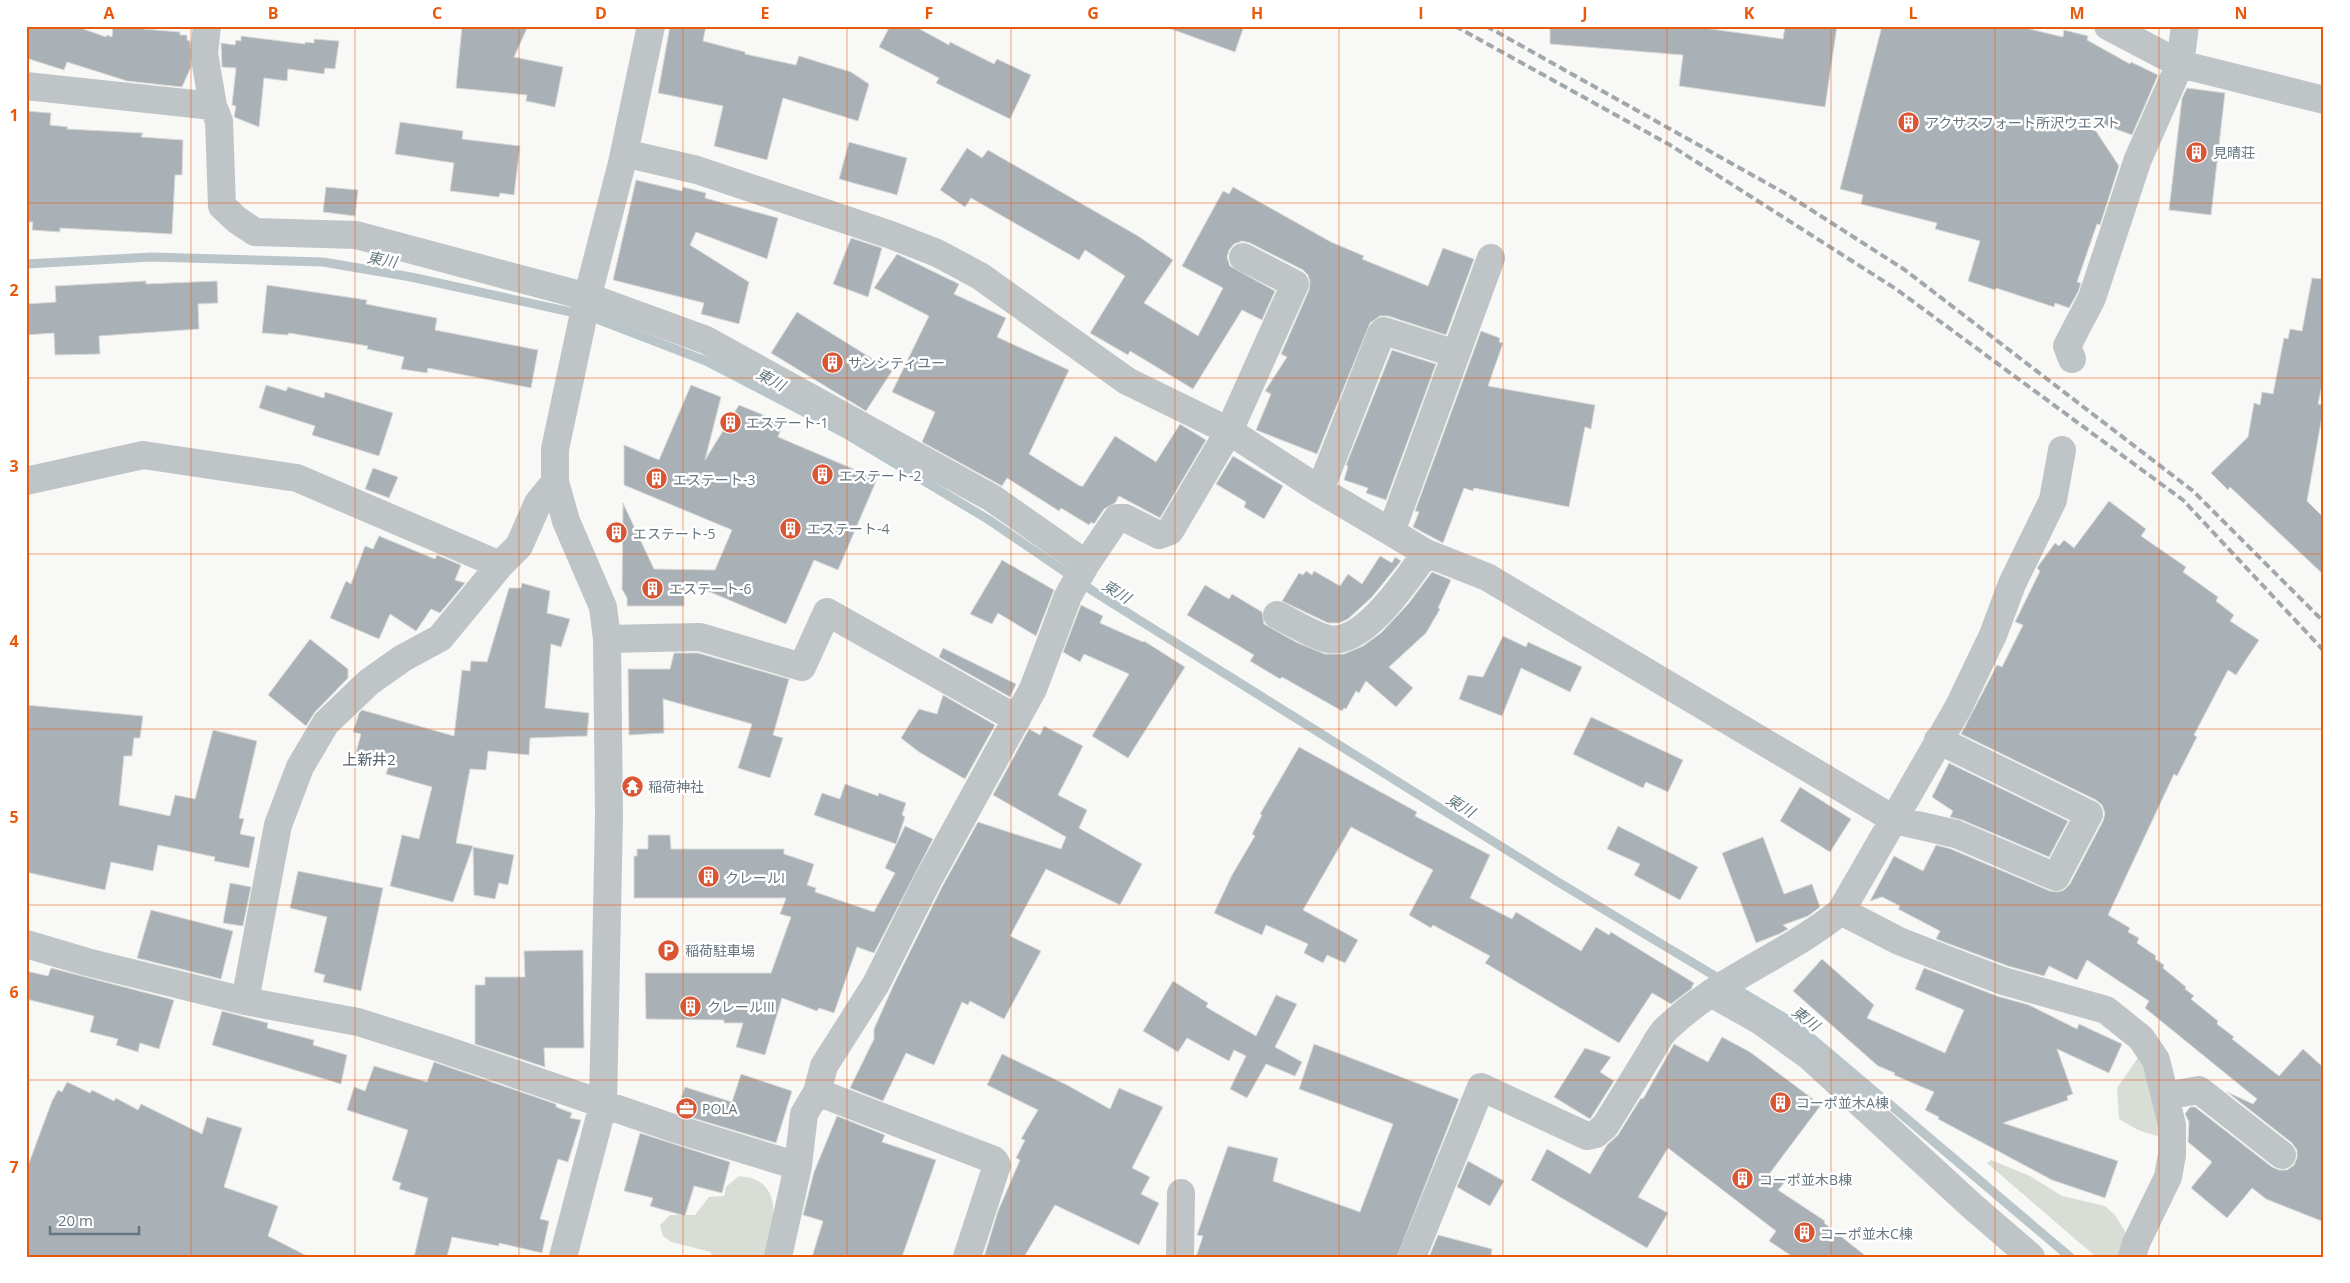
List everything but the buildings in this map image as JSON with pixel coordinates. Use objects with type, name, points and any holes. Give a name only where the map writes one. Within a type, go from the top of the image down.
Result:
[{"type":"street","points":[[207,26],[204,53],[213,106],[219,121],[222,206],[237,220],[255,232],[356,235],[588,298],[706,340],[992,498],[1086,564]]},
{"type":"street","points":[[563,1257],[603,1105],[609,816],[607,639],[603,607],[566,521],[555,482],[555,449],[588,298],[624,154],[651,26]]},
{"type":"street","points":[[2108,26],[2180,64],[2324,100]]},
{"type":"street","points":[[2072,359],[2067,346],[2092,298],[2138,159],[2180,64],[2185,26]]},
{"type":"street","points":[[26,86],[213,106]]},
{"type":"street","points":[[624,154],[697,170],[891,235],[937,253],[980,276],[1127,381],[1229,430],[1320,490],[1426,553],[1487,577],[1895,820],[1956,834],[2056,877],[2089,814],[1938,740]]},
{"type":"street","points":[[778,1257],[798,1166],[804,1114],[817,1092],[824,1066],[876,984],[928,880],[1033,689],[1068,596],[1086,564],[1117,518],[1125,518],[1159,535],[1170,531],[1229,430],[1295,284],[1243,257]]},
{"type":"street","points":[[1391,532],[1491,258]]},
{"type":"street","points":[[1320,490],[1381,334],[1384,331],[1456,354]]},
{"type":"street","points":[[1412,1257],[1480,1087],[1587,1136],[1596,1134],[1605,1126],[1664,1031],[1711,993],[1817,931],[1841,911],[1895,820],[1974,676],[1993,635],[2012,584],[2048,513],[2057,485],[2062,450]]},
{"type":"street","points":[[26,481],[143,455],[297,478],[500,566]]},
{"type":"street","points":[[245,1001],[278,825],[300,767],[326,723],[369,682],[403,658],[440,638],[519,546],[538,504],[555,482]]},
{"type":"street","points":[[1277,615],[1329,639],[1345,639],[1382,612],[1426,553]]},
{"type":"street","points":[[607,639],[700,637],[802,667],[827,612],[1017,719]]},
{"type":"street","points":[[1841,911],[1899,941],[1945,959],[2003,980],[2106,1010],[2141,1038],[2156,1060],[2172,1125],[2172,1155],[2168,1177],[2136,1243],[2132,1257]]},
{"type":"street","points":[[26,944],[87,962],[245,1001],[358,1022],[440,1048],[603,1105],[798,1166]]},
{"type":"street","points":[[1711,993],[1759,1020],[1809,1056],[1972,1206],[2031,1257]]},
{"type":"street","points":[[2164,1096],[2199,1090],[2282,1155]]},
{"type":"street","points":[[817,1092],[994,1160],[997,1165],[967,1257]]},
{"type":"street","points":[[1180,1257],[1181,1193]]},
{"type":"shaded area","points":[[2142,1052],[2163,1138],[2138,1130],[2119,1119],[2117,1088]]},
{"type":"shaded area","points":[[1991,1160],[2030,1176],[2062,1196],[2105,1206],[2115,1215],[2125,1231],[2123,1253],[2120,1257],[2096,1257],[1987,1163]]},
{"type":"shaded area","points":[[739,1176],[758,1181],[771,1196],[773,1206],[772,1227],[764,1257],[712,1257],[711,1252],[671,1242],[663,1236],[660,1225],[670,1215],[695,1215],[709,1197],[724,1196],[726,1187]]},
{"type":"waterway","name":"東川","points":[[26,264],[151,257],[323,262],[411,277],[589,316],[706,361],[844,433],[989,520],[1096,593],[1558,882],[1795,1024],[2070,1257]]},
{"type":"railway","points":[[1455,26],[1670,145],[1896,289],[2183,500],[2324,651]]},
{"type":"railway","points":[[1486,26],[1788,195],[1905,270],[2193,491],[2324,622]]},
{"type":"place","name":"アクサスフォート所沢ウエスト","points":[[1909,122]]},
{"type":"place","name":"見晴荘","points":[[2197,152]]},
{"type":"place","name":"サンシティユー","points":[[832,362]]},
{"type":"place","name":"エステート-1","points":[[730,422]]},
{"type":"place","name":"エステート-2","points":[[823,475]]},
{"type":"place","name":"エステート-3","points":[[657,479]]},
{"type":"place","name":"エステート-4","points":[[791,528]]},
{"type":"place","name":"エステート-5","points":[[617,533]]},
{"type":"place","name":"エステート-6","points":[[653,588]]},
{"type":"place","name":"稲荷神社","points":[[632,786]]},
{"type":"place","name":"クレールI","points":[[709,877]]},
{"type":"place","name":"稲荷駐車場","points":[[669,950]]},
{"type":"place","name":"クレールIII","points":[[691,1006]]},
{"type":"place","name":"コーポ並木A棟","points":[[1780,1102]]},
{"type":"place","name":"POLA","points":[[686,1108]]},
{"type":"place","name":"コーポ並木B棟","points":[[1743,1179]]},
{"type":"place","name":"コーポ並木C棟","points":[[1804,1233]]},
{"type":"district","name":"上新井2","points":[[369,759]]}]
